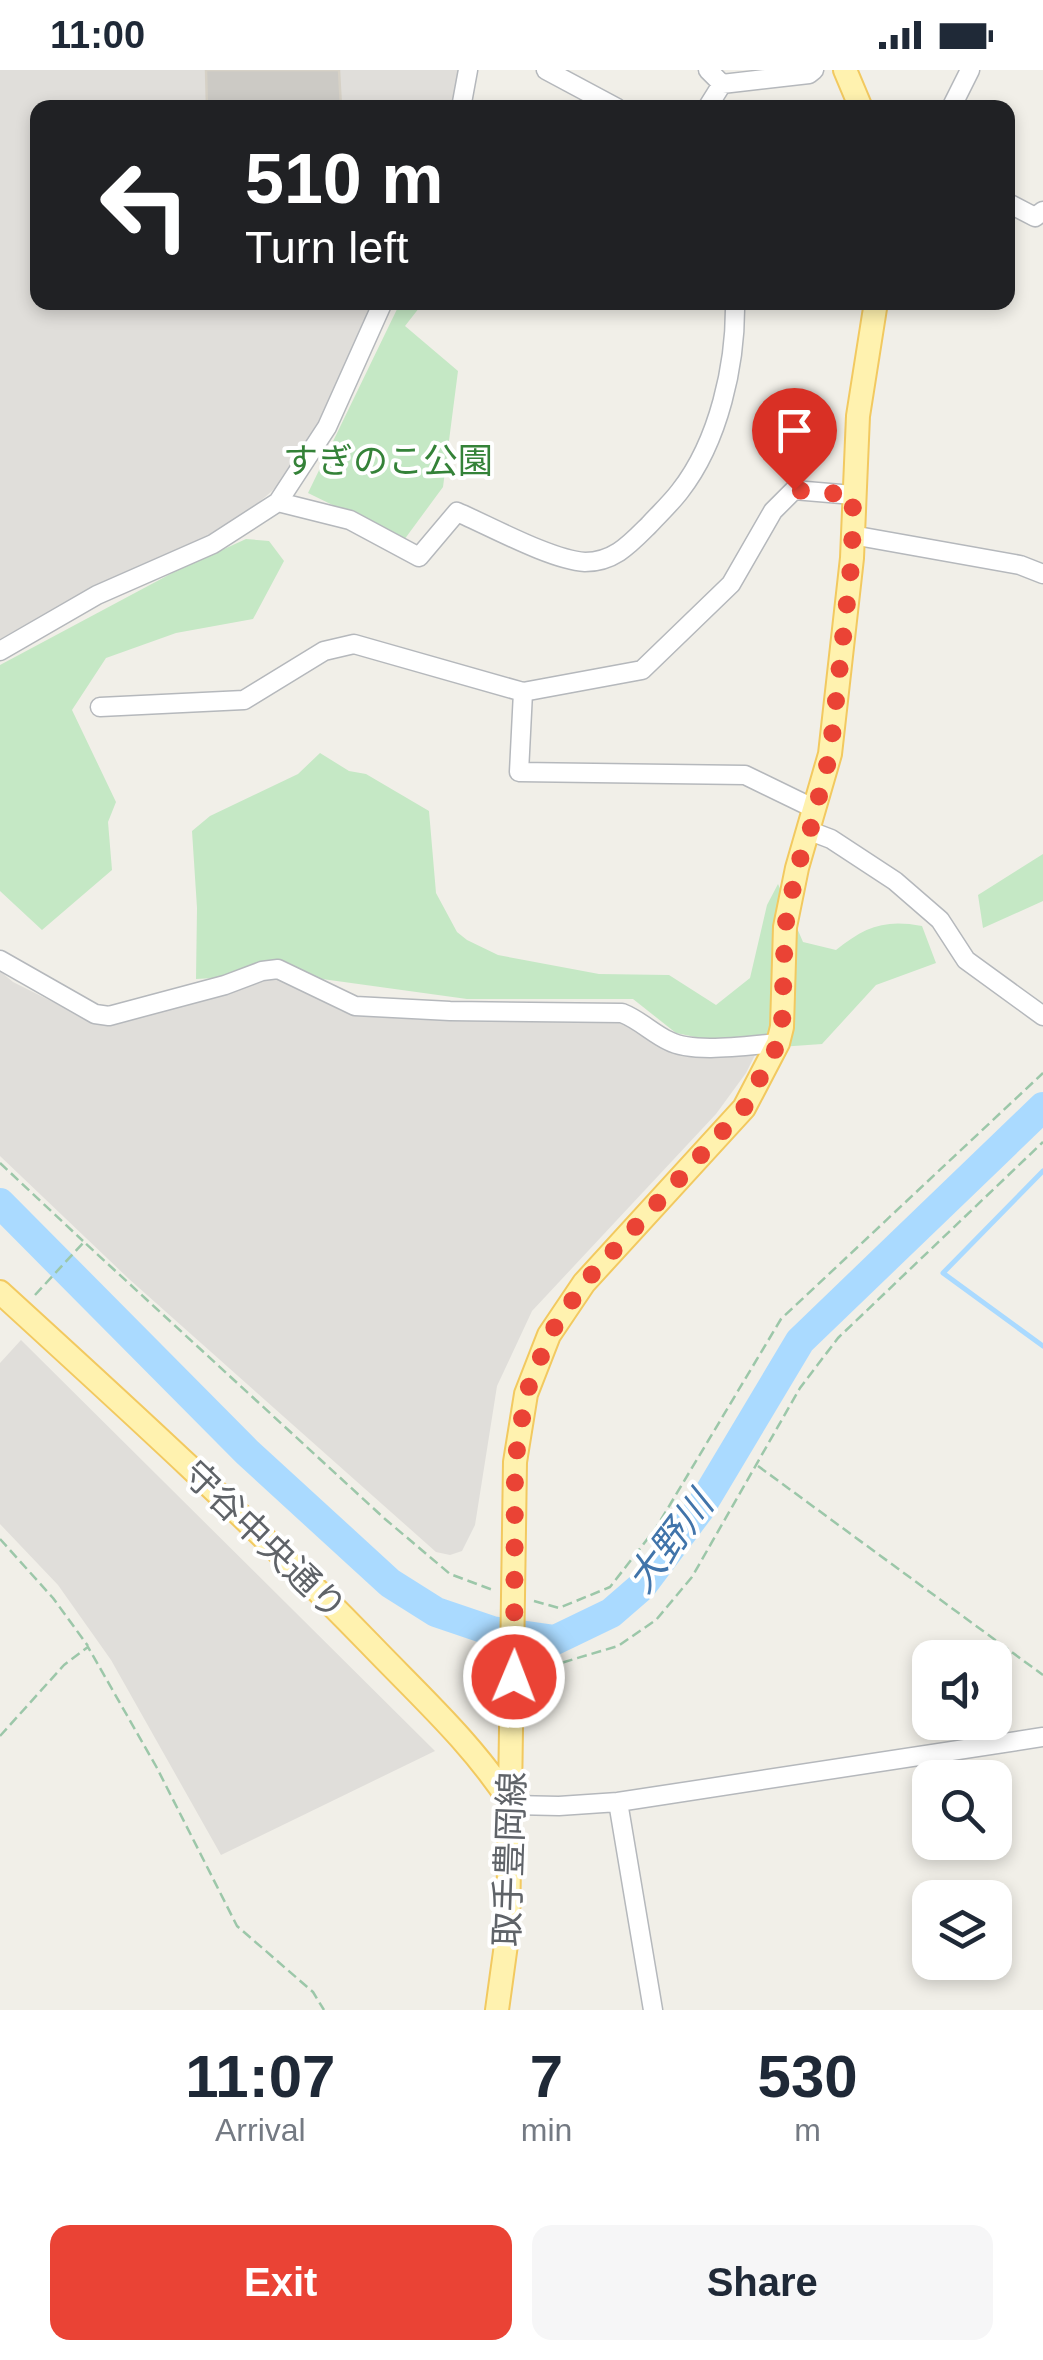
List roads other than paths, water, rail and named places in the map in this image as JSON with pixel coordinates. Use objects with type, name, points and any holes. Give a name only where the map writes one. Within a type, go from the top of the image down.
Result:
[{"type":"main road","points":[[845,70],[857,100]]},
{"type":"main road","name":"取手豊岡線","points":[[498,2010],[508,1930],[512,1804],[515,1462],[526,1394],[550,1334],[584,1283],[744,1108],[778,1044],[785,927],[797,868],[830,754],[852,535],[858,416],[875,310]]},
{"type":"main road","name":"守谷中央通り","points":[[0,1292],[315,1587],[487,1769],[512,1804]]},
{"type":"street","points":[[462,100],[468,70]]},
{"type":"street","points":[[546,70],[602,100]]},
{"type":"street","points":[[708,70],[722,84]]},
{"type":"street","points":[[722,84],[808,74],[814,70]]},
{"type":"street","points":[[955,100],[970,70]]},
{"type":"street","points":[[712,100],[722,84]]},
{"type":"street","points":[[1015,207],[1036,217],[1043,212]]},
{"type":"street","points":[[0,651],[97,596],[213,544],[278,502],[294,483],[326,427],[379,310]]},
{"type":"street","points":[[278,502],[350,520],[419,557],[457,512],[554,554],[583,562],[608,560],[635,539],[680,492],[692,473],[710,436],[730,364],[735,310]]},
{"type":"street","points":[[100,708],[244,700],[324,652],[354,644],[524,692],[642,670],[731,584],[773,511],[794,490],[853,495]]},
{"type":"street","points":[[852,535],[1020,565],[1043,574]]},
{"type":"street","points":[[524,692],[519,772],[745,775],[895,882],[940,920],[966,960],[1043,1016]]},
{"type":"street","points":[[0,960],[94,1014],[108,1016],[225,985],[262,970],[278,969],[355,1006],[622,1012],[672,1043],[688,1047],[778,1044]]},
{"type":"street","points":[[512,1804],[618,1802],[1043,1738]]},
{"type":"street","points":[[618,1802],[653,2010]]},
{"type":"waterway","name":"大野川","points":[[0,1203],[247,1452],[390,1583],[436,1612],[492,1631],[555,1640],[611,1613],[641,1587],[699,1510],[800,1341],[1043,1107]]},
{"type":"waterway","points":[[1043,1171],[943,1273],[1043,1346]]},
{"type":"park label","name":"すぎのこ公園","points":[[388,460]]}]
